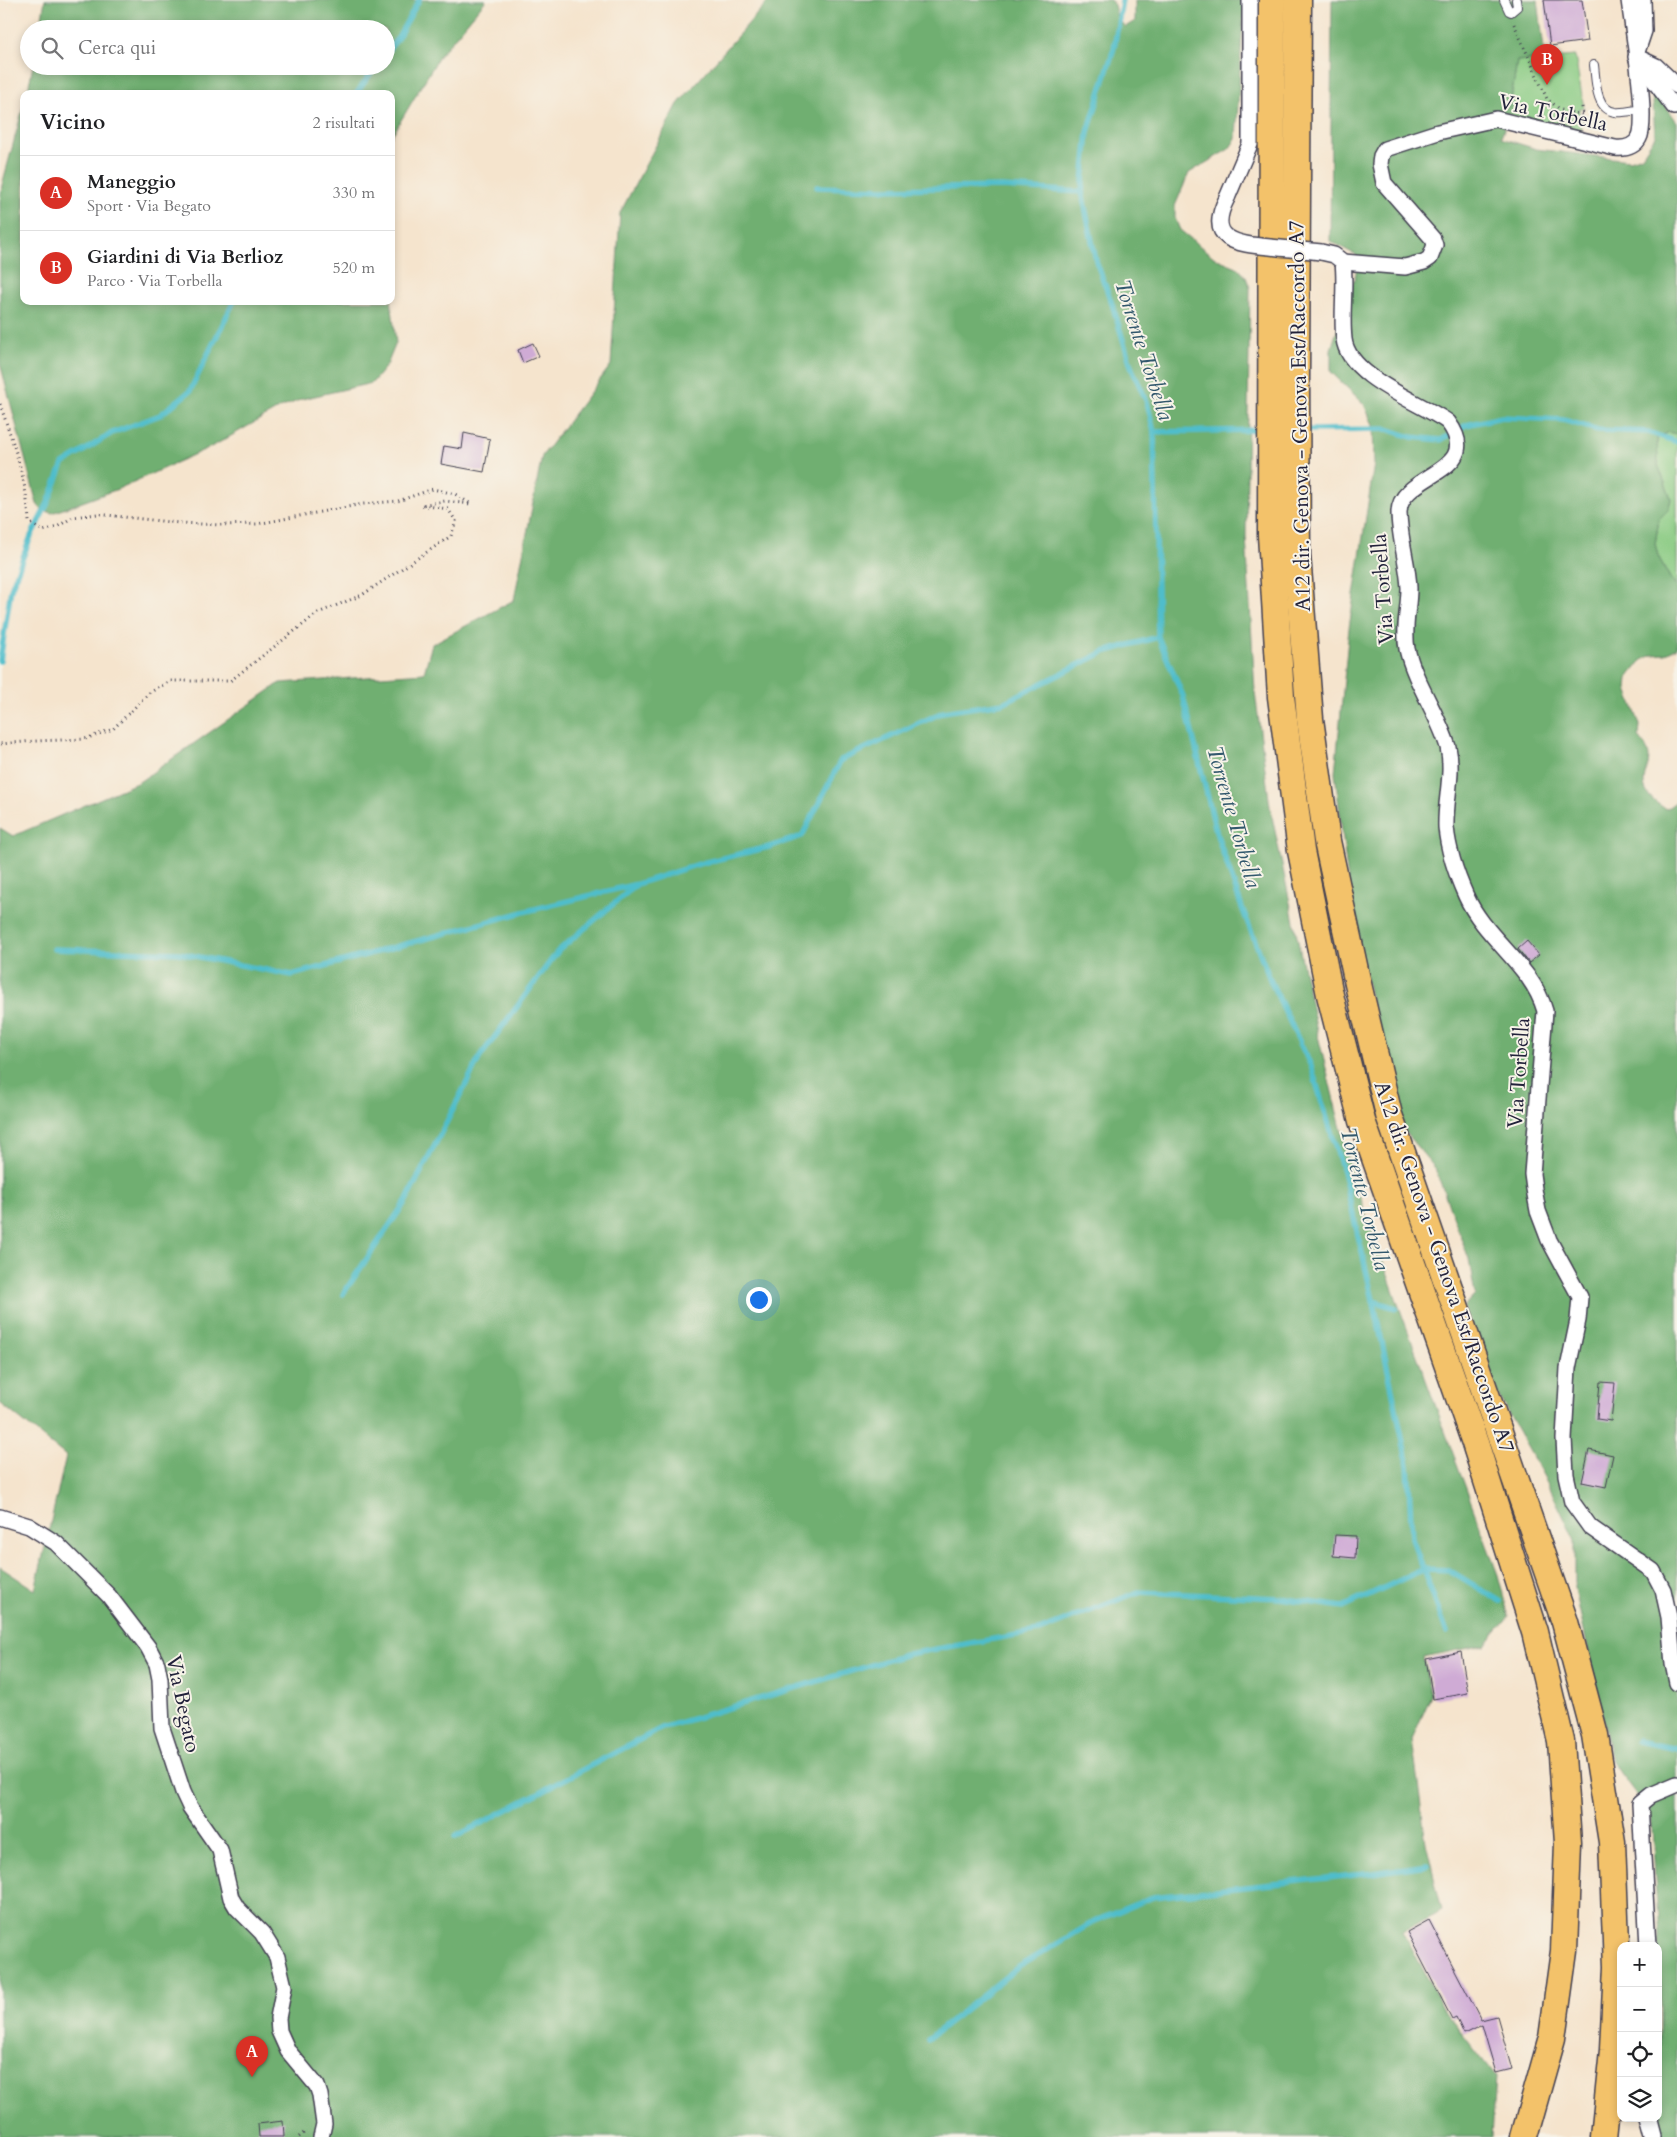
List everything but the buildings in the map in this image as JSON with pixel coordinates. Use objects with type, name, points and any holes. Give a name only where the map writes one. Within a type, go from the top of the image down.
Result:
[{"type":"highway","points":[[1272,0],[1271,535],[1280,698],[1301,851],[1330,995],[1362,1121],[1475,1444],[1536,1632],[1561,1741],[1568,1843],[1564,1951],[1552,2038],[1524,2137]]},
{"type":"highway","name":"A12 dir. Genova - Genova Est/Raccordo A7","points":[[1298,0],[1297,555],[1310,719],[1327,841],[1389,1115],[1565,1622],[1594,1735],[1612,1842],[1617,1967],[1613,2050],[1604,2137]]},
{"type":"street","name":"Via Torbella","points":[[1250,0],[1250,144],[1220,213],[1225,236],[1231,241],[1251,245],[1321,252],[1334,255],[1343,262],[1405,267],[1424,262],[1433,252],[1435,245],[1428,231],[1384,183],[1380,164],[1381,156],[1385,149],[1438,132],[1496,119],[1623,149],[1630,147],[1639,139],[1642,132],[1643,109],[1628,0]]},
{"type":"street","name":"Via Torbella","points":[[1636,56],[1644,31],[1643,0]]},
{"type":"street","points":[[1636,56],[1656,66],[1677,86]]},
{"type":"street","points":[[1636,56],[1674,108]]},
{"type":"street","name":"Via Torbella","points":[[1343,262],[1344,339],[1349,355],[1356,364],[1392,390],[1448,422],[1454,430],[1456,440],[1453,459],[1448,466],[1414,487],[1405,498],[1399,510],[1409,589],[1406,629],[1407,648],[1448,747],[1451,761],[1446,826],[1457,873],[1474,912],[1489,934],[1530,978],[1542,1000],[1545,1011],[1532,1174],[1538,1211],[1549,1240],[1580,1297],[1578,1320],[1568,1368],[1564,1439],[1566,1475],[1572,1502],[1590,1527],[1652,1571],[1663,1590],[1669,1617],[1673,1664],[1677,1683]]},
{"type":"street","name":"Via Begato","points":[[0,1517],[29,1526],[56,1543],[109,1596],[148,1648],[157,1664],[160,1679],[162,1728],[182,1792],[190,1807],[220,1850],[231,1898],[237,1908],[262,1933],[277,1957],[284,1987],[278,2018],[279,2031],[288,2051],[317,2086],[324,2124],[321,2137]]},
{"type":"street","points":[[1648,1942],[1640,1804],[1651,1796],[1677,1784]]},
{"type":"street","points":[[1648,2122],[1652,2137]]},
{"type":"lane","points":[[1504,0],[1509,12],[1516,10],[1516,0]]},
{"type":"lane","points":[[1594,65],[1599,100],[1606,108],[1615,112],[1643,109]]},
{"type":"path","points":[[1509,12],[1546,99],[1561,110],[1583,115]]},
{"type":"path","points":[[0,404],[22,472],[28,501],[28,522],[43,531],[57,527],[73,517],[98,514],[179,523],[256,524],[363,504],[398,501],[433,489],[455,494],[471,504],[444,501],[421,505],[448,509],[456,521],[451,536],[362,595],[318,613],[230,681],[170,681],[149,693],[113,729],[84,740],[35,740],[0,744]]},
{"type":"green space","points":[[45,0],[486,0],[440,55],[395,130],[395,90],[28,90],[31,75],[395,75],[395,20],[42,20]]},
{"type":"green space","points":[[769,0],[1110,0],[1114,5],[1117,17],[1125,27],[1135,21],[1135,0],[1244,0],[1236,139],[1229,149],[1189,173],[1175,206],[1175,218],[1180,230],[1215,258],[1237,267],[1246,277],[1250,288],[1246,536],[1255,692],[1270,807],[1317,1032],[1353,1177],[1498,1575],[1509,1617],[1485,1645],[1423,1657],[1431,1696],[1412,1739],[1426,1843],[1442,1911],[1403,1931],[1445,2012],[1496,2077],[1492,2137],[0,2137],[0,1567],[35,1590],[66,1456],[0,1403],[0,828],[13,836],[139,782],[280,683],[424,673],[432,644],[514,600],[542,456],[611,365],[620,213],[678,104]]},
{"type":"green space","points":[[1332,0],[1538,0],[1545,58],[1517,61],[1509,114],[1501,138],[1536,149],[1629,160],[1642,156],[1655,136],[1652,86],[1677,122],[1677,434],[1668,432],[1657,438],[1658,465],[1671,499],[1668,510],[1659,519],[1655,544],[1658,556],[1670,578],[1677,586],[1677,647],[1665,654],[1652,655],[1642,660],[1628,678],[1627,689],[1640,725],[1639,737],[1649,755],[1644,779],[1646,791],[1648,795],[1666,809],[1677,801],[1677,2137],[1661,2137],[1662,1942],[1659,1942],[1651,1814],[1612,1762],[1575,1589],[1575,1541],[1549,1486],[1498,1395],[1464,1307],[1475,1295],[1469,1259],[1435,1168],[1403,1130],[1354,931],[1335,773],[1349,628],[1374,464],[1373,425],[1364,404],[1331,372],[1331,349],[1356,273],[1356,255],[1330,241]]},
{"type":"green space","points":[[1575,56],[1584,108],[1579,109],[1582,137],[1539,128],[1509,114],[1517,61]]},
{"type":"green space","points":[[20,119],[20,305],[392,305],[396,343],[387,365],[372,383],[302,399],[278,409],[215,445],[118,489],[52,513],[41,509],[37,504],[0,363],[0,201],[2,185]]},
{"type":"green space","points":[[1668,432],[1677,434],[1677,586],[1670,578],[1658,556],[1655,544],[1659,519],[1668,510],[1671,499],[1658,465],[1657,438]]},
{"type":"waterway","points":[[395,42],[419,0]]},
{"type":"waterway","name":"Torrente Torbella","points":[[1122,0],[1114,48],[1088,132],[1082,192],[1096,261],[1112,304],[1132,369],[1147,402],[1154,432],[1158,637],[1183,696],[1217,835],[1241,905],[1271,982],[1311,1066],[1343,1171],[1374,1304],[1408,1465],[1412,1539],[1447,1633]]},
{"type":"waterway","points":[[359,90],[370,75]]},
{"type":"waterway","points":[[817,187],[884,189],[1002,187],[1082,192]]},
{"type":"waterway","points":[[0,661],[11,589],[31,536],[48,503],[63,464],[112,433],[160,415],[190,391],[232,305]]},
{"type":"waterway","points":[[1302,430],[1387,429],[1411,437],[1441,440],[1466,425],[1502,417],[1563,420],[1598,430],[1648,432],[1677,442]]},
{"type":"waterway","points":[[1154,432],[1265,430]]},
{"type":"waterway","points":[[54,949],[179,953],[292,975],[527,911],[637,884],[702,863],[769,847],[802,836],[841,760],[943,712],[1003,703],[1104,652],[1158,637]]},
{"type":"waterway","points":[[343,1294],[406,1201],[480,1057],[558,951],[636,885]]},
{"type":"waterway","points":[[1373,1301],[1396,1308]]},
{"type":"waterway","points":[[455,1837],[662,1728],[908,1654],[1039,1631],[1138,1592],[1280,1598],[1343,1607],[1424,1569],[1449,1570],[1500,1601]]},
{"type":"waterway","points":[[1637,1741],[1677,1749]]},
{"type":"waterway","points":[[928,2039],[1017,1968],[1095,1921],[1153,1897],[1373,1873],[1427,1865]]},
{"type":"place","name":"Giardini di Via Berlioz","points":[[1547,85]]},
{"type":"place","name":"Maneggio","points":[[252,2077]]}]
